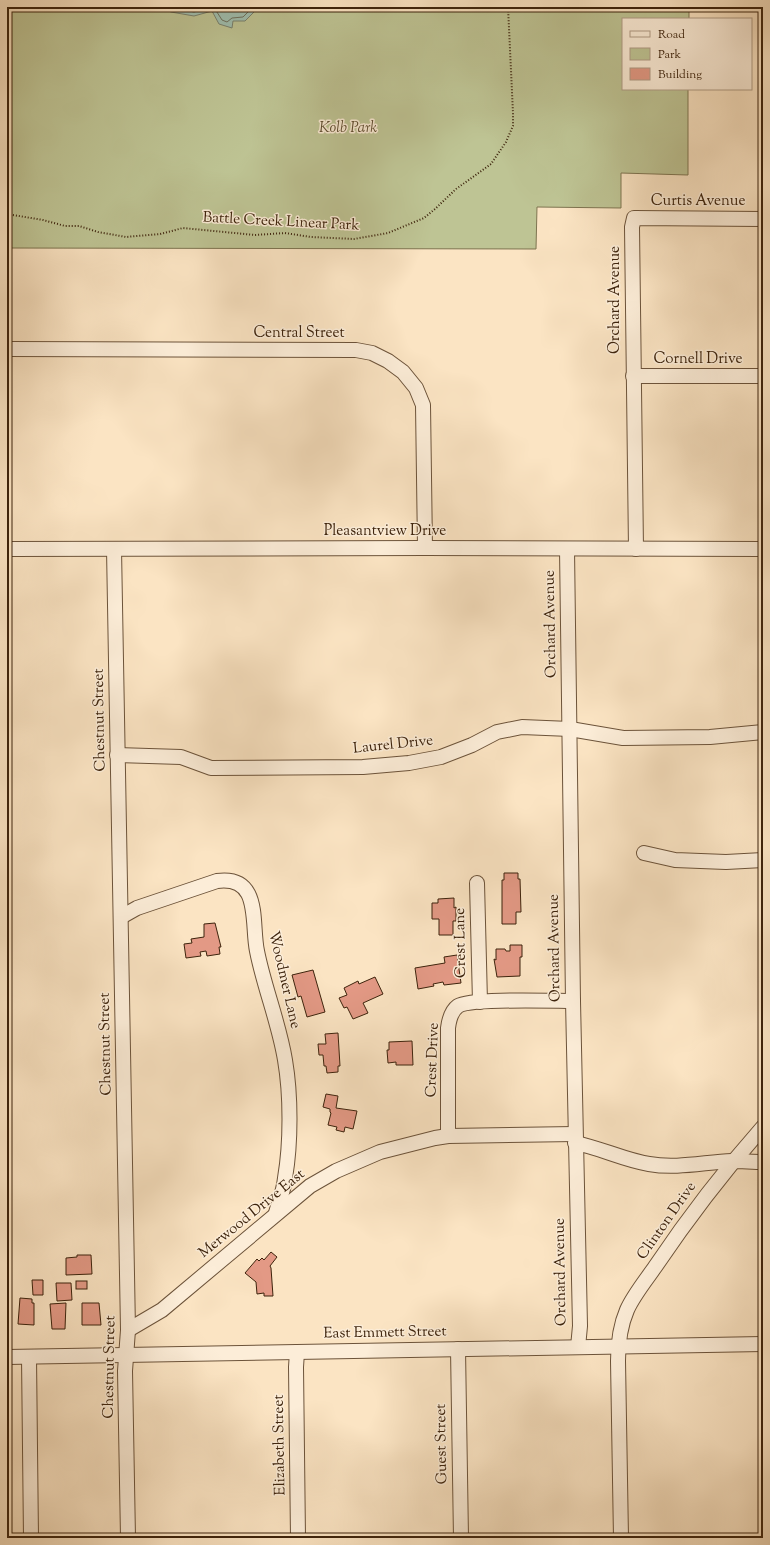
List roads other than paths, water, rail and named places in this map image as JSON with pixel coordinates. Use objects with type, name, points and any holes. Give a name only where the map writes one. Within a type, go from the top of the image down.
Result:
[{"type":"street","name":"Curtis Avenue","points":[[634,218],[763,219]]},
{"type":"street","name":"Orchard Avenue","points":[[634,218],[632,227],[636,549]]},
{"type":"street","name":"Central Street","points":[[7,349],[356,350],[372,353],[388,361],[403,372],[416,388],[423,405],[425,548]]},
{"type":"street","name":"Cornell Drive","points":[[633,376],[763,376]]},
{"type":"street","name":"Pleasantview Drive","points":[[7,549],[763,549]]},
{"type":"street","name":"Chestnut Street","points":[[114,549],[128,1330],[126,1356],[128,1538]]},
{"type":"street","name":"Orchard Avenue","points":[[567,549],[575,1139],[580,1326],[578,1347]]},
{"type":"street","name":"Laurel Drive","points":[[117,755],[181,757],[212,768],[363,767],[409,763],[441,757],[472,745],[497,732],[522,727],[570,729],[623,738],[710,737],[763,732]]},
{"type":"street","points":[[644,853],[675,860],[726,862],[763,860]]},
{"type":"street","name":"Woodmer Lane","points":[[121,917],[137,908],[227,879],[236,882],[250,896],[257,950],[285,1060],[288,1091],[289,1126],[285,1179],[276,1213]]},
{"type":"street","name":"Crest Lane","points":[[477,883],[480,1002]]},
{"type":"street","name":"Crest Drive","points":[[448,1136],[448,1028],[449,1020],[453,1011],[459,1006],[480,1002],[573,1001]]},
{"type":"street","name":"Clinton Drive","points":[[618,1346],[627,1310],[666,1251],[732,1161],[763,1127]]},
{"type":"street","name":"Merwood Drive East","points":[[128,1330],[162,1310],[310,1186],[336,1171],[380,1152],[448,1136],[575,1139],[631,1160],[651,1164],[705,1164],[732,1161],[763,1162]]},
{"type":"street","name":"East Emmett Street","points":[[7,1357],[763,1344]]},
{"type":"street","points":[[618,1346],[621,1538]]},
{"type":"street","name":"Guest Street","points":[[458,1349],[461,1538]]},
{"type":"street","name":"Elizabeth Street","points":[[297,1352],[298,1538]]},
{"type":"street","points":[[29,1357],[31,1538]]},
{"type":"water","points":[[159,7],[284,7],[275,11],[256,10],[245,21],[233,21],[232,28],[219,24],[212,11],[194,16],[171,12]]},
{"type":"park label","name":"Kolb Park","points":[[348,128]]}]
